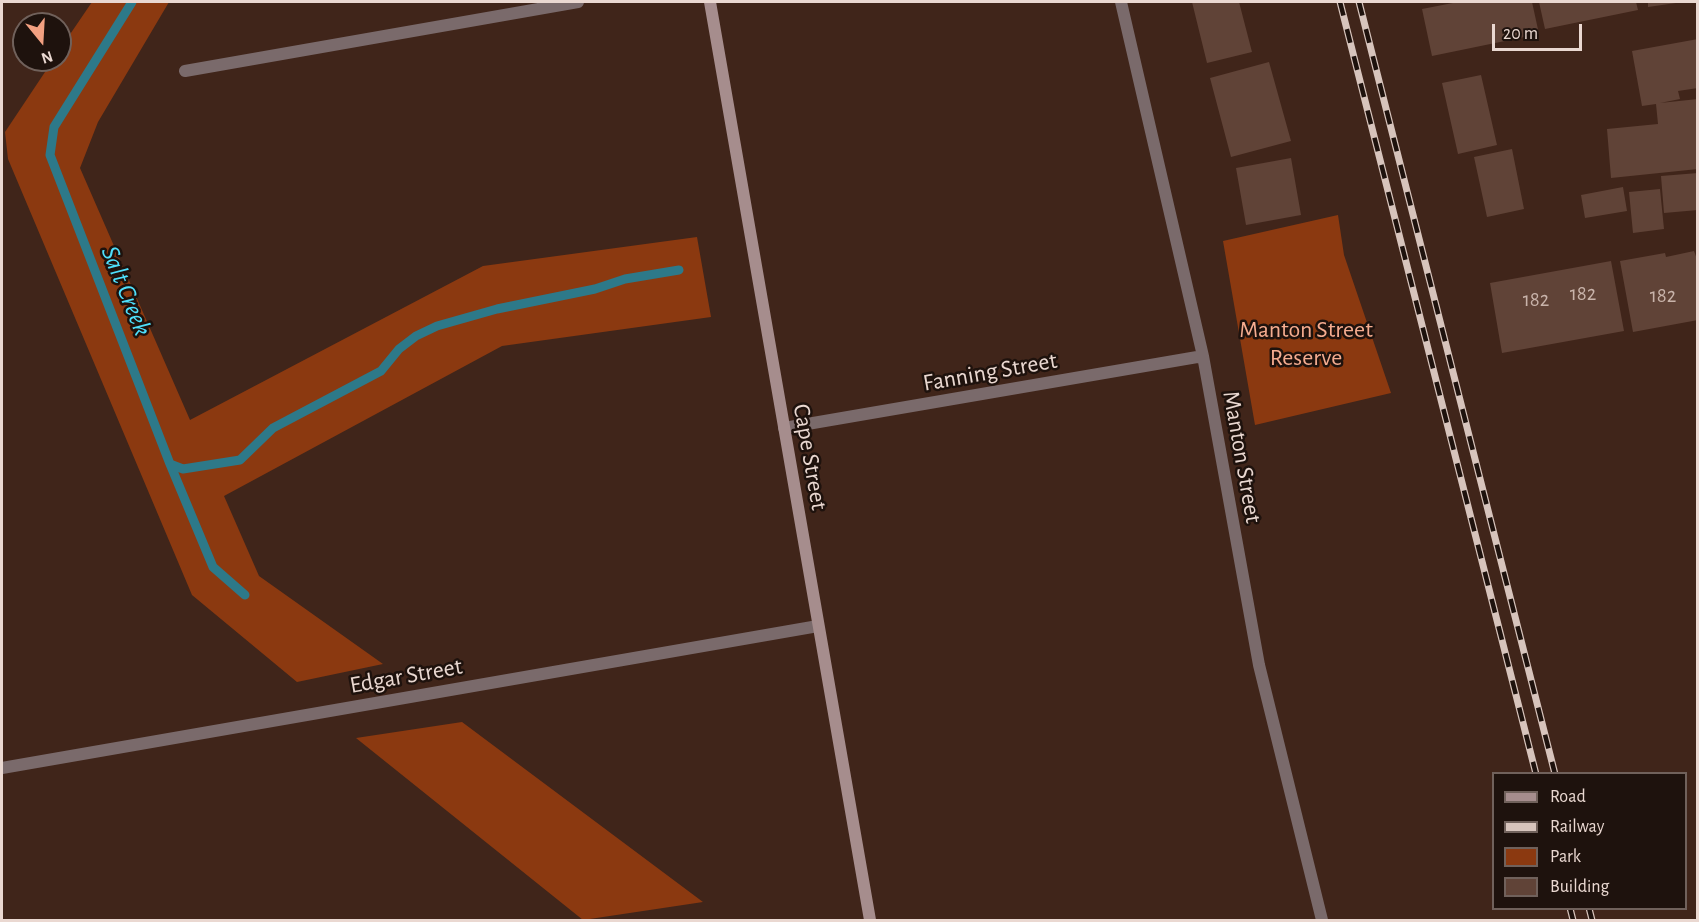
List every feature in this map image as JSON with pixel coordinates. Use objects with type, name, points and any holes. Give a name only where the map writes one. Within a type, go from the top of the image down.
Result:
[{"type":"street","points":[[185,71],[578,2]]},
{"type":"street","name":"Cape Street","points":[[710,2],[870,921]]},
{"type":"street","name":"Manton Street","points":[[1121,2],[1203,356],[1259,665],[1322,921]]},
{"type":"street","name":"Fanning Street","points":[[784,428],[1203,356]]},
{"type":"street","name":"Edgar Street","points":[[2,768],[818,626]]},
{"type":"green space","points":[[92,2],[169,2],[98,122],[80,168],[190,420],[483,266],[697,237],[711,317],[502,346],[224,496],[259,576],[383,664],[297,682],[192,595],[8,159],[5,132],[45,72],[72,72],[72,31]]},
{"type":"green space","name":"Manton Street Reserve","points":[[1338,215],[1344,255],[1391,393],[1255,425],[1223,241]]},
{"type":"green space","points":[[462,722],[703,902],[583,920],[356,738]]},
{"type":"building","points":[[1192,2],[1239,2],[1252,52],[1207,63]]},
{"type":"building","points":[[1458,2],[1532,2],[1539,34],[1432,56],[1422,9]]},
{"type":"building","points":[[1539,2],[1636,2],[1638,10],[1545,29]]},
{"type":"building","points":[[1648,2],[1676,2],[1676,3],[1648,7]]},
{"type":"building","points":[[1698,39],[1698,88],[1678,91],[1680,99],[1660,103],[1698,99],[1698,169],[1611,178],[1607,129],[1658,124],[1656,104],[1642,106],[1632,51]]},
{"type":"building","points":[[1269,62],[1291,141],[1231,157],[1210,78]]},
{"type":"building","points":[[1481,75],[1497,145],[1458,154],[1442,83]]},
{"type":"building","points":[[1512,149],[1524,209],[1487,217],[1474,157]]},
{"type":"building","points":[[1291,158],[1301,215],[1246,225],[1236,168]]},
{"type":"building","points":[[1698,173],[1698,210],[1664,213],[1661,176]]},
{"type":"building","points":[[1623,187],[1627,211],[1585,218],[1581,195]]},
{"type":"building","points":[[1660,189],[1664,229],[1633,233],[1629,192]]},
{"type":"building","points":[[1694,251],[1698,262],[1698,320],[1633,332],[1620,261],[1665,253],[1666,257]]},
{"type":"building","points":[[1611,261],[1624,331],[1502,353],[1490,283]]},
{"type":"waterway","name":"Salt Creek","points":[[132,2],[54,127],[50,155],[170,464],[213,567],[245,595]]},
{"type":"waterway","points":[[170,464],[183,469],[240,460],[273,428],[381,371],[399,349],[416,336],[437,326],[497,309],[595,289],[625,279],[679,270]]},
{"type":"railway","points":[[1340,2],[1535,772]]},
{"type":"railway","points":[[1359,2],[1554,772]]},
{"type":"railway","points":[[1570,910],[1573,920]]},
{"type":"railway","points":[[1590,910],[1592,920]]}]
